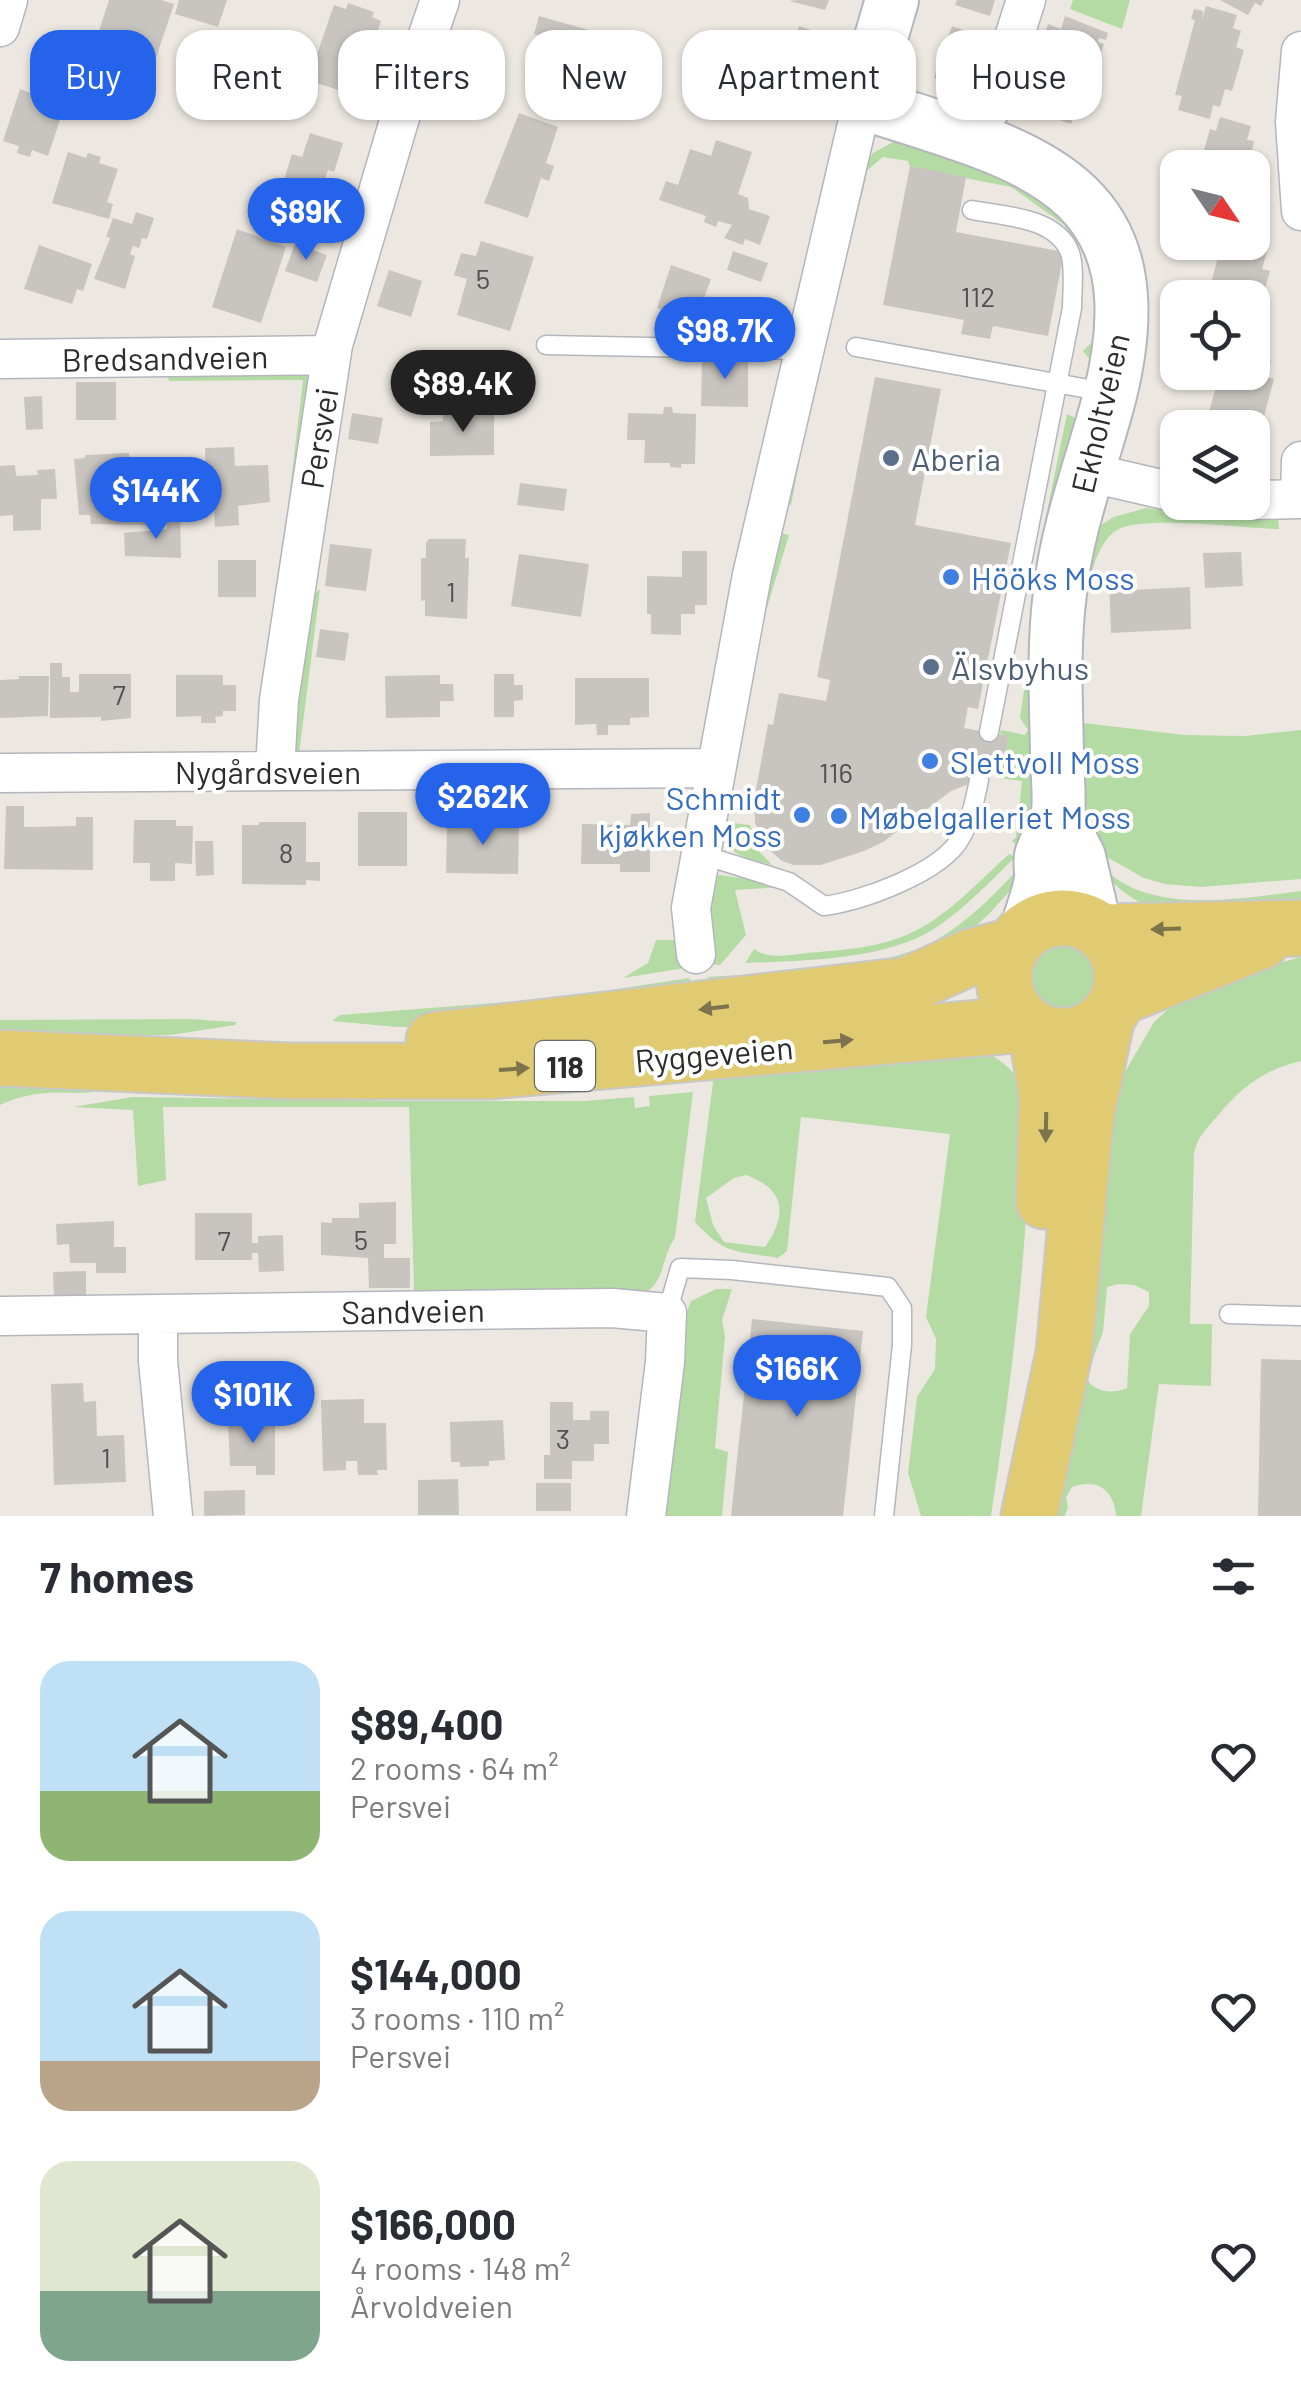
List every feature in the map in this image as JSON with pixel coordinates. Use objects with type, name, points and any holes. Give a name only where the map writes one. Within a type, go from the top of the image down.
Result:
[{"type":"main road","name":"118","points":[[1019,938],[1060,917],[1099,929],[1300,928]]},
{"type":"main road","name":"118","points":[[1031,1027],[1054,1036],[1074,1036],[1092,1029],[1113,1007],[1300,928]]},
{"type":"main road","points":[[1029,1516],[1064,1353],[1086,1114],[1123,973],[1117,950],[1099,929]]},
{"type":"main road","points":[[1005,1516],[1025,1390],[1045,1193],[1047,1094],[1031,1027],[1012,1008],[1004,988],[1004,966],[1019,938]]},
{"type":"main road","name":"Ryggeveien","points":[[102,1060],[318,1041],[435,1040],[908,984],[1019,938]]},
{"type":"main road","name":"Ryggeveien","points":[[0,1058],[288,1071],[490,1071],[1031,1027]]},
{"type":"street","points":[[0,27],[8,0]]},
{"type":"street","name":"Persvei","points":[[275,770],[279,700],[331,355],[440,0]]},
{"type":"street","points":[[883,30],[892,0]]},
{"type":"street","points":[[1016,30],[1026,0]]},
{"type":"street","points":[[1301,51],[1295,122],[1301,211]]},
{"type":"street","points":[[696,954],[690,908],[752,575],[858,120]]},
{"type":"street","name":"Ekholtveien","points":[[913,120],[1015,154],[1071,190],[1108,242],[1120,284],[1122,328],[1110,393],[1069,533],[1059,596],[1058,816],[1040,858],[1041,878],[1019,938]]},
{"type":"street","name":"Bredsandveien","points":[[0,359],[331,355]]},
{"type":"street","points":[[1270,500],[1300,499],[1301,461]]},
{"type":"street","points":[[1087,472],[1160,489]]},
{"type":"street","name":"Nygårdsveien","points":[[0,773],[715,768]]},
{"type":"street","name":"Ekholtveien","points":[[1058,816],[1080,857],[1099,929]]},
{"type":"street","name":"Sandveien","points":[[0,1316],[612,1308],[667,1313]]},
{"type":"street","points":[[646,1516],[668,1335],[667,1313]]},
{"type":"street","points":[[158,1316],[158,1361],[173,1516]]},
{"type":"lane","points":[[972,210],[1041,224],[1060,236],[1070,254],[1072,308],[989,732]]},
{"type":"lane","points":[[546,345],[803,350]]},
{"type":"lane","points":[[856,346],[1110,393]]},
{"type":"lane","points":[[700,854],[789,882],[824,906],[848,903],[886,890],[926,869],[958,843],[970,819],[980,780]]},
{"type":"lane","points":[[667,1313],[680,1268],[888,1287],[902,1308],[902,1345],[884,1516]]},
{"type":"lane","points":[[1229,1314],[1301,1316]]},
{"type":"green space","points":[[1073,0],[1130,0],[1122,29],[1070,9]]},
{"type":"green space","points":[[897,140],[949,148],[1070,216],[1108,306],[1091,361],[1083,351],[1095,339],[1098,301],[1081,248],[1063,224],[1011,187],[910,167],[908,161],[883,157],[862,175],[866,178],[831,319],[822,317],[859,171],[873,153]]},
{"type":"green space","points":[[826,325],[791,505],[787,504],[780,533],[789,535],[767,608],[757,607]]},
{"type":"green space","points":[[303,372],[310,376],[295,512],[287,515],[303,380],[169,381],[168,376]]},
{"type":"green space","points":[[1067,414],[1080,420],[1037,718],[1028,847],[1022,850],[1012,841],[1016,837],[1022,781],[999,778],[1008,737],[1000,734],[1001,730],[1025,735],[1028,730],[1020,718],[1041,571],[1036,565]]},
{"type":"green space","points":[[1146,508],[1160,510],[1160,520],[1278,517],[1279,529],[1158,523],[1124,527],[1108,537],[1089,584],[1081,677],[1084,723],[1185,735],[1245,736],[1301,730],[1301,879],[1201,887],[1144,878],[1105,856],[1082,813],[1074,611],[1099,526],[1114,517]]},
{"type":"green space","points":[[320,589],[299,754],[308,761],[292,750],[310,597]]},
{"type":"green space","points":[[725,818],[750,825],[758,850],[772,865],[743,856],[729,846]]},
{"type":"green space","points":[[1009,854],[1015,857],[966,904],[914,939],[842,957],[745,963],[754,949],[766,955],[786,956],[861,947],[901,937],[939,916]]},
{"type":"green space","points":[[1020,867],[1018,882],[989,914],[969,932],[920,962],[706,993],[708,977],[840,968],[917,949],[959,924]]},
{"type":"green space","points":[[1107,871],[1126,885],[1174,899],[1227,899],[1301,891],[1301,902],[1155,907],[1127,894],[1103,874]]},
{"type":"green space","points":[[710,876],[782,887],[735,890],[746,935],[720,965],[706,964]]},
{"type":"green space","points":[[656,940],[676,940],[685,968],[623,978],[648,963]]},
{"type":"green space","points":[[1064,947],[1086,956],[1095,978],[1086,1000],[1064,1009],[1042,1000],[1033,978],[1042,956]]},
{"type":"green space","points":[[1301,957],[1301,1061],[1266,1074],[1247,1087],[1204,1131],[1194,1153],[1190,1324],[1212,1324],[1211,1386],[1159,1384],[1141,1516],[1116,1516],[1108,1493],[1089,1484],[1072,1487],[1066,1497],[1065,1516],[1045,1516],[1106,1140],[1122,1077],[1154,1022],[1179,1000],[1232,976]],"holes":[[[1134,1285],[1149,1292],[1149,1306],[1130,1334],[1127,1388],[1098,1389],[1086,1377],[1103,1332],[1107,1287]]]},
{"type":"green space","points":[[689,978],[693,984],[435,1027],[332,1021],[340,1015],[558,998]]},
{"type":"green space","points":[[0,1020],[237,1022],[171,1035],[0,1038]]},
{"type":"green space","points":[[985,1051],[1017,1077],[1030,1118],[1030,1167],[1015,1339],[991,1516],[921,1516],[908,1473],[917,1397],[935,1369],[936,1339],[926,1317],[950,1134],[801,1117],[787,1251],[778,1258],[741,1252],[715,1241],[695,1222],[714,1074]],"holes":[[[746,1175],[759,1181],[779,1204],[772,1235],[765,1247],[724,1242],[713,1225],[706,1198],[734,1178]]]},
{"type":"green space","points":[[0,1078],[112,1086],[88,1093],[35,1094],[0,1105]]},
{"type":"green space","points":[[693,1092],[675,1238],[655,1284],[640,1296],[414,1292],[409,1107],[163,1107],[166,1180],[138,1186],[133,1110],[73,1107],[132,1097],[585,1101],[634,1097],[635,1108],[650,1106],[649,1096]]},
{"type":"green space","points":[[716,1289],[732,1289],[722,1320],[725,1336],[715,1448],[728,1452],[722,1516],[658,1516],[687,1312],[691,1301]]},
{"type":"building","points":[[109,0],[161,0],[174,4],[156,58],[156,30],[99,30]]},
{"type":"building","points":[[179,0],[227,0],[218,27],[175,14]]},
{"type":"building","points":[[829,0],[825,10],[789,1]]},
{"type":"building","points":[[957,0],[995,0],[990,16],[955,5]]},
{"type":"building","points":[[1220,0],[1264,0],[1261,6],[1255,3],[1248,15]]},
{"type":"building","points":[[348,3],[374,12],[372,17],[381,21],[378,30],[338,30],[338,90],[318,83],[318,51],[334,5],[346,9]]},
{"type":"building","points":[[1206,6],[1237,15],[1233,28],[1241,31],[1236,47],[1244,50],[1232,91],[1225,89],[1220,107],[1213,105],[1210,119],[1178,110],[1182,96],[1175,95],[1195,20],[1191,19],[1194,9],[1203,11],[1202,20]]},
{"type":"building","points":[[539,16],[589,30],[535,30]]},
{"type":"building","points":[[1065,16],[1100,30],[1046,30],[1048,24],[1061,29]]},
{"type":"building","points":[[20,89],[30,93],[30,120],[60,120],[48,156],[32,150],[30,157],[17,153],[19,146],[3,141]]},
{"type":"building","points":[[519,113],[525,115],[525,120],[558,127],[546,163],[554,166],[549,181],[541,178],[528,218],[484,203]]},
{"type":"building","points":[[1220,117],[1251,126],[1247,140],[1254,141],[1252,150],[1204,150],[1210,129],[1216,131]]},
{"type":"building","points":[[310,133],[343,143],[334,172],[328,170],[317,205],[280,193],[292,154],[302,157]]},
{"type":"building","points":[[716,140],[752,152],[738,194],[748,198],[749,209],[770,216],[760,245],[745,239],[743,245],[724,238],[732,225],[718,221],[716,227],[704,222],[706,216],[659,200],[666,181],[678,185],[690,149],[711,156]]},
{"type":"building","points":[[68,152],[86,158],[88,153],[101,157],[99,163],[118,169],[107,202],[113,204],[109,219],[52,203]]},
{"type":"building","points":[[910,166],[966,177],[956,232],[1064,252],[1048,336],[993,326],[990,339],[961,334],[964,320],[883,305]]},
{"type":"building","points":[[323,194],[349,203],[338,239],[312,230]]},
{"type":"building","points":[[136,212],[154,218],[147,239],[142,238],[139,248],[133,246],[130,254],[135,256],[125,289],[94,279],[110,238],[106,237],[113,218],[132,224]]},
{"type":"building","points":[[237,229],[286,247],[261,323],[212,307]]},
{"type":"building","points":[[481,241],[534,257],[510,331],[457,315],[467,279],[454,275],[461,253],[476,256]]},
{"type":"building","points":[[295,244],[327,255],[317,282],[285,271]]},
{"type":"building","points":[[39,245],[92,264],[83,291],[77,289],[72,304],[24,289]]},
{"type":"building","points":[[733,251],[768,263],[761,282],[727,270]]},
{"type":"building","points":[[1217,260],[1264,260],[1262,269],[1270,271],[1267,280],[1212,280]]},
{"type":"building","points":[[671,265],[711,279],[696,321],[657,308]]},
{"type":"building","points":[[389,270],[422,281],[411,317],[377,306]]},
{"type":"building","points":[[702,357],[748,357],[748,407],[701,406]]},
{"type":"building","points":[[875,377],[941,389],[915,525],[1011,543],[978,709],[968,707],[964,728],[1008,736],[1002,771],[951,791],[883,842],[864,851],[821,865],[794,865],[782,861],[765,846],[755,823],[754,800],[768,724],[773,725],[779,693],[826,701],[830,680],[817,677]]},
{"type":"building","points":[[1270,378],[1274,379],[1266,410],[1210,410],[1215,390],[1270,390]]},
{"type":"building","points":[[76,382],[116,382],[116,420],[76,420]]},
{"type":"building","points":[[42,396],[43,429],[26,430],[24,397]]},
{"type":"building","points":[[664,407],[672,407],[673,413],[696,414],[695,464],[681,464],[681,468],[670,467],[670,463],[644,463],[645,440],[627,440],[628,413],[663,414]]},
{"type":"building","points":[[494,412],[494,455],[430,456],[430,422],[443,421],[443,413]]},
{"type":"building","points":[[352,413],[383,418],[378,444],[348,439]]},
{"type":"building","points":[[234,447],[235,466],[268,465],[270,502],[238,506],[239,525],[215,527],[212,473],[206,474],[205,448]]},
{"type":"building","points":[[129,453],[130,470],[154,469],[153,525],[91,524],[90,515],[79,515],[74,459]]},
{"type":"building","points":[[15,465],[16,476],[55,469],[57,499],[41,499],[41,530],[13,531],[13,515],[0,516],[0,466]]},
{"type":"building","points":[[520,483],[567,489],[564,511],[517,505]]},
{"type":"building","points":[[180,516],[181,558],[125,556],[124,533],[167,529],[167,517]]},
{"type":"building","points":[[429,539],[466,539],[467,619],[425,616],[421,558],[426,558]]},
{"type":"building","points":[[330,544],[372,549],[366,591],[325,586]]},
{"type":"building","points":[[682,551],[707,551],[707,605],[695,605],[695,614],[681,614],[681,635],[651,634],[647,576],[682,577]]},
{"type":"building","points":[[1241,552],[1243,586],[1205,588],[1203,553]]},
{"type":"building","points":[[519,554],[589,564],[581,617],[511,606]]},
{"type":"building","points":[[218,560],[256,560],[256,597],[218,597]]},
{"type":"building","points":[[1109,582],[1131,582],[1131,590],[1190,587],[1191,629],[1111,633]]},
{"type":"building","points":[[320,629],[349,633],[345,661],[316,657]]},
{"type":"building","points":[[50,663],[62,663],[62,677],[70,677],[70,692],[79,692],[79,674],[131,674],[131,718],[50,718]]},
{"type":"building","points":[[494,674],[514,674],[514,685],[523,685],[523,700],[514,701],[514,717],[494,717]]},
{"type":"building","points":[[176,675],[223,675],[223,685],[236,685],[236,711],[223,711],[223,716],[215,717],[216,723],[201,723],[201,716],[176,717]]},
{"type":"building","points":[[440,675],[440,684],[453,684],[454,701],[440,701],[440,717],[386,718],[385,676]]},
{"type":"building","points":[[49,676],[48,716],[0,718],[0,680]]},
{"type":"building","points":[[575,678],[649,678],[649,717],[630,718],[630,725],[608,725],[608,735],[597,735],[596,724],[575,725]]},
{"type":"building","points":[[6,806],[24,806],[24,827],[76,826],[76,817],[93,817],[93,870],[4,869]]},
{"type":"building","points":[[358,812],[407,812],[407,866],[358,866]]},
{"type":"building","points":[[650,813],[650,872],[620,872],[620,864],[581,864],[582,824],[630,825],[631,814]]},
{"type":"building","points":[[134,820],[176,820],[176,826],[193,826],[192,864],[175,863],[175,881],[150,881],[150,863],[133,863]]},
{"type":"building","points":[[469,820],[519,824],[518,874],[446,873],[447,824],[469,824]]},
{"type":"building","points":[[306,822],[306,862],[320,862],[320,881],[306,880],[306,885],[242,884],[242,825]]},
{"type":"building","points":[[195,841],[213,841],[214,875],[196,876]]},
{"type":"building","points":[[396,1202],[396,1244],[384,1244],[384,1258],[410,1258],[410,1288],[369,1288],[368,1258],[321,1255],[321,1222],[359,1218],[359,1203]]},
{"type":"building","points":[[195,1213],[252,1213],[252,1243],[258,1243],[258,1236],[283,1235],[284,1271],[259,1272],[258,1253],[252,1253],[252,1260],[195,1260]]},
{"type":"building","points":[[114,1221],[114,1247],[126,1247],[126,1273],[96,1273],[96,1263],[70,1263],[69,1244],[57,1245],[56,1224]]},
{"type":"building","points":[[86,1271],[86,1295],[54,1296],[53,1272]]},
{"type":"building","points":[[752,1319],[863,1331],[843,1516],[731,1516]]},
{"type":"building","points":[[1261,1359],[1301,1360],[1301,1516],[1258,1516]]},
{"type":"building","points":[[83,1383],[84,1402],[96,1401],[97,1436],[124,1435],[126,1482],[54,1485],[51,1384]]},
{"type":"building","points":[[364,1399],[364,1423],[386,1423],[387,1470],[377,1470],[378,1475],[358,1475],[357,1461],[346,1461],[346,1470],[323,1471],[321,1400]]},
{"type":"building","points":[[550,1402],[573,1402],[573,1420],[590,1420],[590,1411],[609,1411],[609,1444],[594,1444],[594,1461],[572,1461],[572,1479],[544,1479],[544,1455],[550,1455]]},
{"type":"building","points":[[503,1420],[505,1460],[489,1461],[489,1466],[460,1467],[460,1462],[451,1462],[450,1422]]},
{"type":"building","points":[[275,1422],[275,1475],[256,1475],[256,1466],[230,1466],[228,1424]]},
{"type":"building","points":[[458,1479],[459,1515],[418,1515],[418,1480]]},
{"type":"building","points":[[536,1483],[571,1483],[571,1511],[536,1511]]},
{"type":"building","points":[[245,1490],[245,1515],[204,1516],[204,1491]]},
{"type":"place","name":"Aberia","points":[[891,458]]},
{"type":"place","name":"Hööks Moss","points":[[951,577]]},
{"type":"place","name":"Älsvbyhus","points":[[931,667]]},
{"type":"place","name":"Slettvoll Moss","points":[[930,761]]},
{"type":"place","name":"Schmidt kjøkken Moss","points":[[802,815]]},
{"type":"place","name":"Møbelgalleriet Moss","points":[[839,816]]}]
